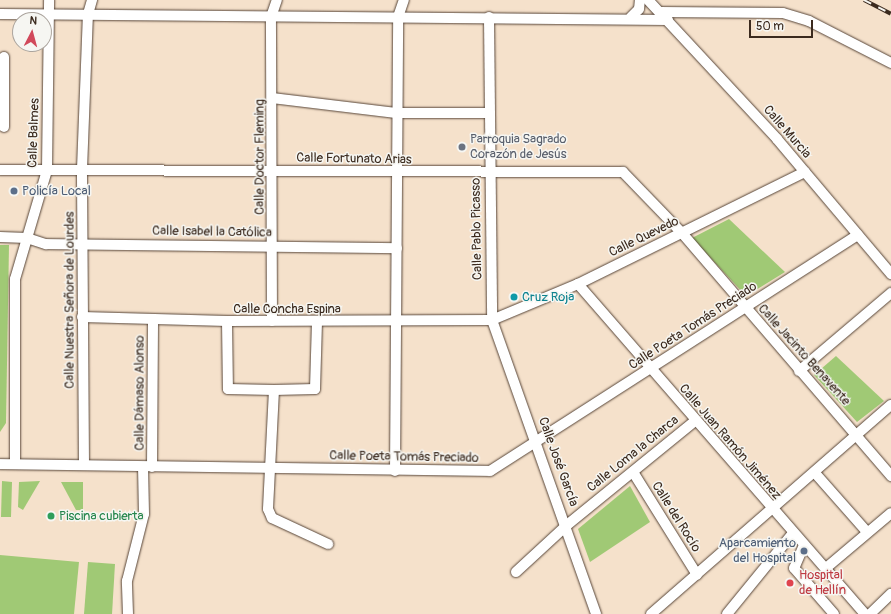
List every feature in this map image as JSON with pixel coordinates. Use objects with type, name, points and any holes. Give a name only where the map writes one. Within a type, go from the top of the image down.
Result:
[{"type":"street","name":"Calle Balmes","points":[[49,0],[50,12]]},
{"type":"street","name":"Calle Nuestra Señora de Lourdes","points":[[84,465],[82,169],[88,14],[92,0]]},
{"type":"street","points":[[271,17],[277,0]]},
{"type":"street","points":[[395,471],[397,248],[396,113],[398,17],[404,0]]},
{"type":"street","points":[[631,17],[639,9],[640,0]]},
{"type":"street","name":"Calle Murcia","points":[[648,0],[668,20],[804,172],[891,274]]},
{"type":"street","points":[[660,12],[783,12],[809,22],[891,63]]},
{"type":"street","points":[[0,14],[12,14]]},
{"type":"street","points":[[52,14],[271,17],[631,17],[668,20]]},
{"type":"street","name":"Calle Doctor Fleming","points":[[271,17],[273,172],[272,321]]},
{"type":"street","name":"Calle Pablo Picasso","points":[[488,17],[492,320]]},
{"type":"street","name":"Calle Balmes","points":[[15,464],[15,279],[47,170],[49,52]]},
{"type":"street","points":[[4,57],[2,92],[4,127]]},
{"type":"street","points":[[272,98],[396,113],[489,113]]},
{"type":"street","name":"Calle Fortunato Arias","points":[[0,170],[82,169],[396,173],[623,172],[682,233]]},
{"type":"street","name":"Calle Quevedo","points":[[492,320],[578,284],[804,172]]},
{"type":"street","name":"Calle Jacinto Benavente","points":[[682,233],[744,308],[891,476]]},
{"type":"street","name":"Calle Poeta Tomás Preciado","points":[[0,464],[148,467],[270,467],[395,471],[490,471],[858,235]]},
{"type":"street","name":"Calle Isabel la Católica","points":[[0,237],[27,238],[46,244],[83,243],[397,248]]},
{"type":"street","name":"Calle Juan Ramón Jiménez","points":[[578,284],[771,510],[826,568],[865,614]]},
{"type":"street","points":[[800,371],[891,293]]},
{"type":"street","name":"Calle Concha Espina","points":[[82,317],[153,320],[317,322],[492,320]]},
{"type":"street","name":"Calle Dámaso Alonso","points":[[128,614],[126,581],[144,514],[148,467],[153,320]]},
{"type":"street","name":"Calle José García","points":[[492,320],[567,526],[596,614]]},
{"type":"street","points":[[227,321],[228,389],[274,390],[315,389],[317,322]]},
{"type":"street","points":[[274,390],[268,509],[272,518],[328,544]]},
{"type":"street","points":[[651,614],[815,473],[891,405]]},
{"type":"street","name":"Calle Loma la Charca","points":[[516,572],[567,526],[695,420]]},
{"type":"street","name":"Calle del Rocío","points":[[633,472],[697,575]]},
{"type":"street","points":[[815,473],[867,532]]},
{"type":"street","points":[[826,568],[891,512]]},
{"type":"street","points":[[727,614],[793,533]]},
{"type":"street","points":[[804,545],[794,568],[834,614]]},
{"type":"street","points":[[870,614],[881,609],[891,594]]},
{"type":"green space","points":[[729,219],[785,272],[746,296],[692,238]]},
{"type":"green space","points":[[0,245],[9,245],[6,423],[0,432]]},
{"type":"green space","points":[[836,356],[884,401],[857,422],[814,375]]},
{"type":"green space","points":[[2,481],[12,482],[11,517],[1,517]]},
{"type":"green space","points":[[40,481],[23,510],[18,507],[19,482]]},
{"type":"green space","points":[[61,482],[83,482],[83,510],[76,510]]},
{"type":"green space","points":[[630,486],[650,522],[590,562],[578,529]]},
{"type":"green space","points":[[0,555],[79,562],[74,614],[0,614]]},
{"type":"green space","points":[[88,562],[115,564],[112,614],[84,614]]},
{"type":"railway","points":[[864,0],[891,14]]},
{"type":"place","name":"Parroquia Sagrado Corazón de Jesús","points":[[462,147]]},
{"type":"place","name":"Policía Local","points":[[14,191]]},
{"type":"place","name":"Cruz Roja","points":[[514,297]]},
{"type":"place","name":"Piscina cubierta","points":[[51,516]]},
{"type":"place","name":"Aparcamiento del Hospital","points":[[804,551]]},
{"type":"place","name":"Hospital de Hellín","points":[[790,583]]}]
